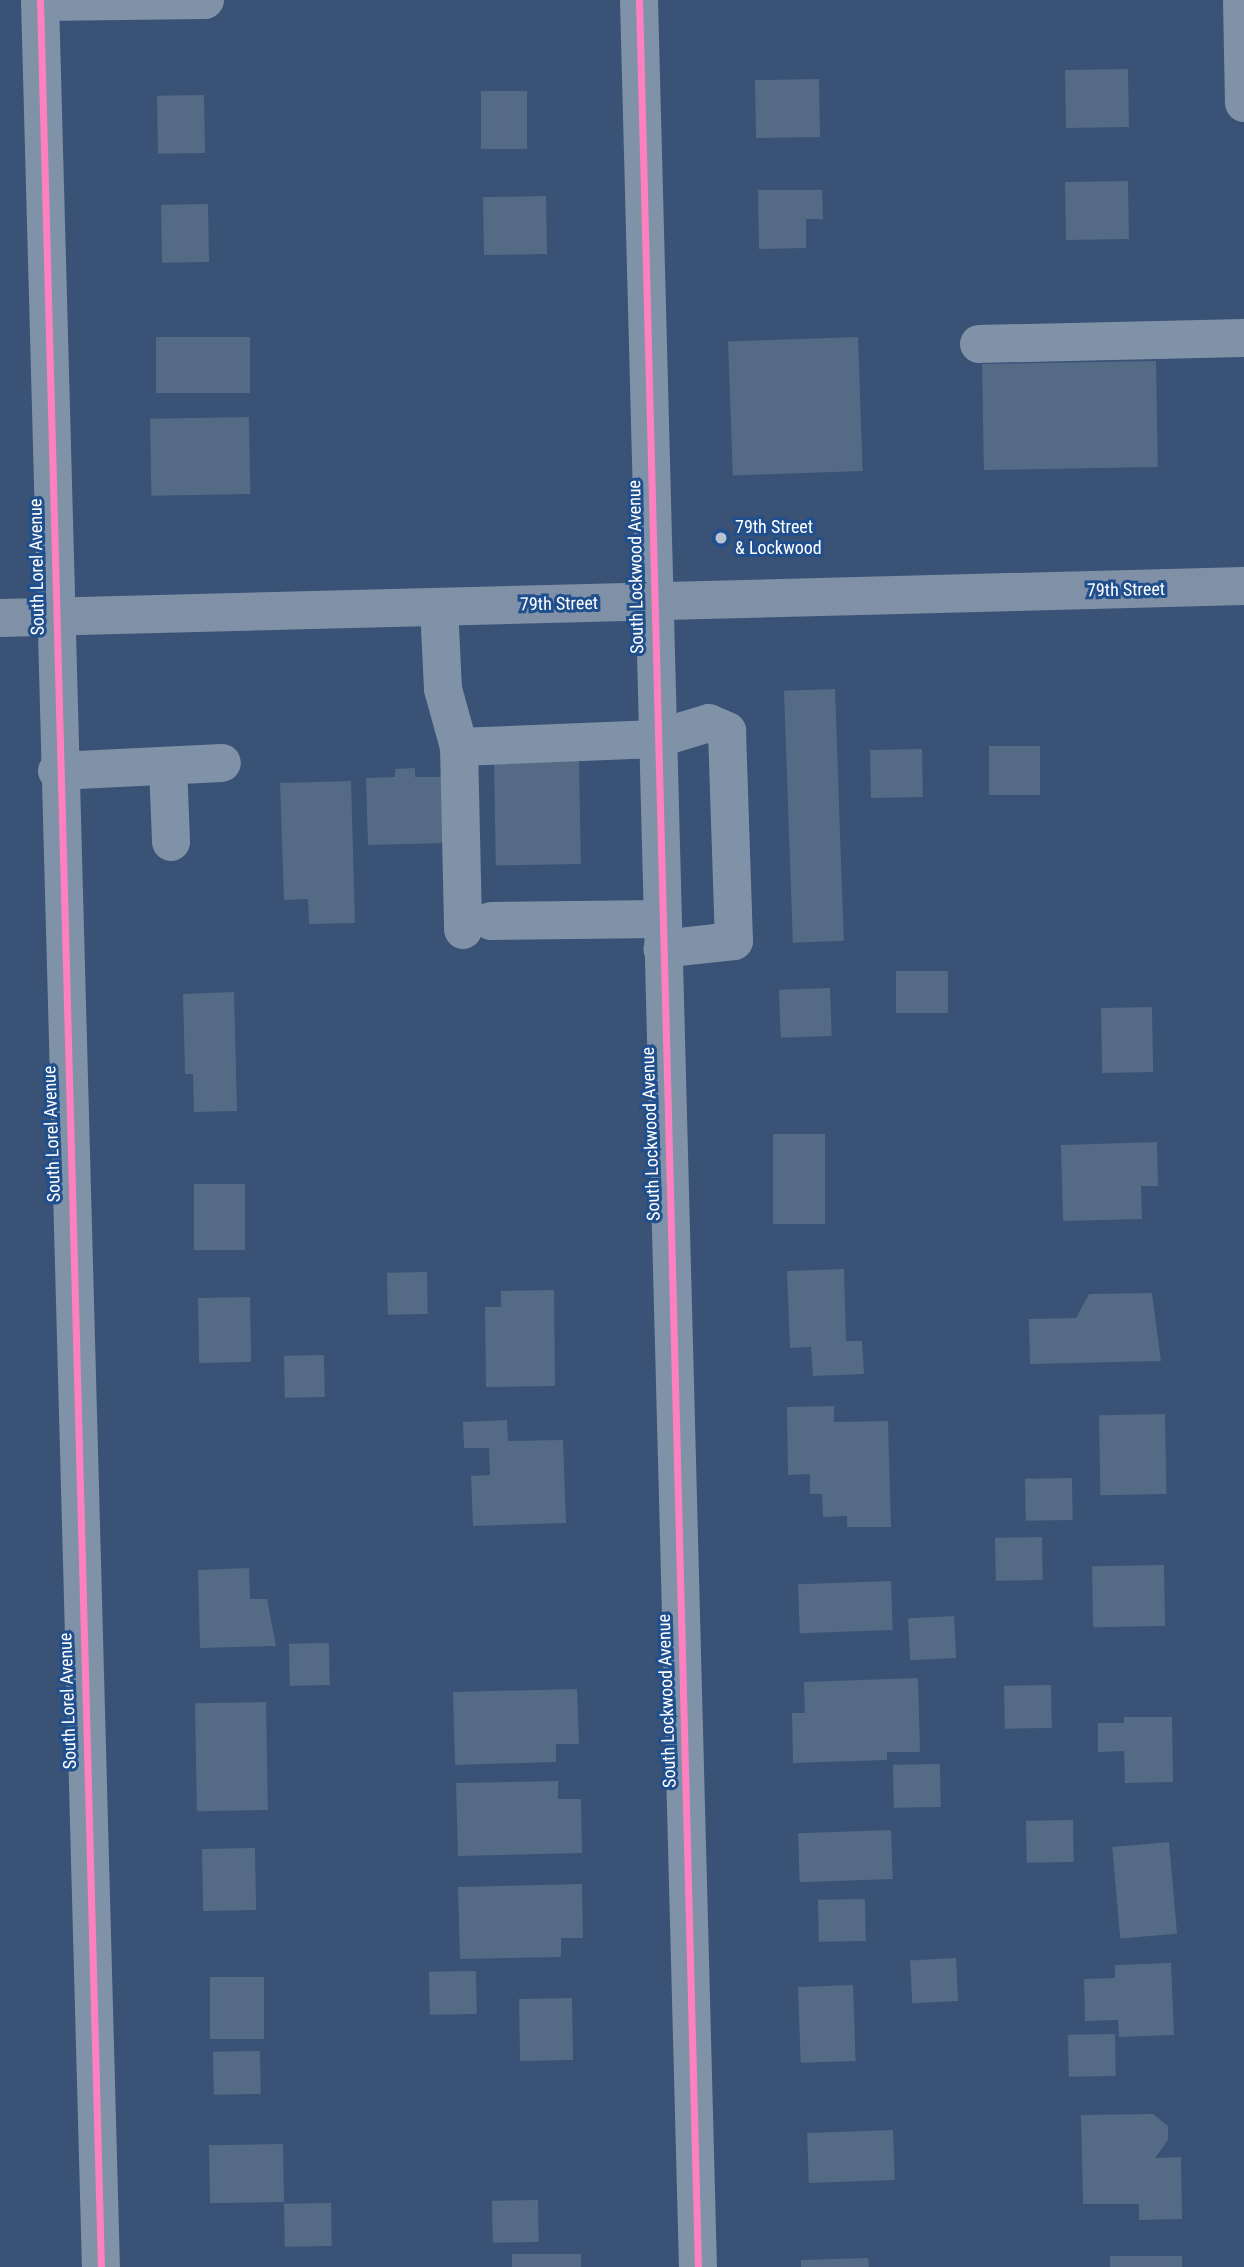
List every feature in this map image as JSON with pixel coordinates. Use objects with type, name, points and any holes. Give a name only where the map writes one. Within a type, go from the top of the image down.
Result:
[{"type":"main road","name":"79th Street","points":[[0,618],[1244,586]]},
{"type":"street","points":[[40,1],[205,0]]},
{"type":"street","name":"South Lockwood Avenue","points":[[639,0],[652,601],[698,2267]]},
{"type":"street","points":[[1242,0],[1244,103]]},
{"type":"street","name":"South Lorel Avenue","points":[[40,1],[57,771],[101,2267]]},
{"type":"street","points":[[979,344],[1244,338]]},
{"type":"street","points":[[439,607],[443,689],[459,747],[477,925],[662,934],[734,941],[727,731],[709,723],[656,739],[459,747]]},
{"type":"street","points":[[57,771],[222,763]]},
{"type":"street","points":[[167,765],[171,842]]},
{"type":"building","points":[[1128,69],[1129,127],[1066,128],[1065,70]]},
{"type":"building","points":[[819,79],[820,137],[756,138],[755,80]]},
{"type":"building","points":[[481,91],[527,91],[527,149],[481,149]]},
{"type":"building","points":[[204,95],[205,153],[158,154],[157,96]]},
{"type":"building","points":[[1128,181],[1129,239],[1066,240],[1065,182]]},
{"type":"building","points":[[758,190],[822,190],[823,219],[806,219],[806,248],[759,249]]},
{"type":"building","points":[[546,196],[547,254],[484,255],[483,197]]},
{"type":"building","points":[[208,204],[209,262],[162,263],[161,205]]},
{"type":"building","points":[[156,337],[250,337],[250,393],[156,393]]},
{"type":"building","points":[[858,337],[863,471],[733,475],[728,342]]},
{"type":"building","points":[[1156,361],[1158,467],[984,470],[982,364]]},
{"type":"building","points":[[249,417],[250,494],[151,496],[150,419]]},
{"type":"building","points":[[835,689],[844,941],[793,943],[784,691]]},
{"type":"building","points":[[989,746],[1040,746],[1040,795],[989,795]]},
{"type":"building","points":[[922,749],[923,797],[871,798],[870,750]]},
{"type":"building","points":[[579,760],[581,864],[496,865],[494,761]]},
{"type":"building","points":[[415,768],[415,777],[446,777],[447,843],[368,845],[366,778],[395,777],[395,769]]},
{"type":"building","points":[[351,781],[355,923],[309,924],[308,899],[284,900],[280,783]]},
{"type":"building","points":[[896,971],[948,971],[948,1013],[896,1013]]},
{"type":"building","points":[[830,988],[832,1036],[781,1038],[779,990]]},
{"type":"building","points":[[234,992],[237,1111],[194,1112],[193,1074],[185,1074],[183,994]]},
{"type":"building","points":[[1152,1007],[1153,1072],[1102,1073],[1101,1008]]},
{"type":"building","points":[[773,1134],[825,1134],[825,1224],[773,1224]]},
{"type":"building","points":[[1157,1142],[1158,1186],[1141,1186],[1142,1219],[1063,1221],[1061,1145]]},
{"type":"building","points":[[194,1184],[245,1184],[245,1250],[194,1250]]},
{"type":"building","points":[[844,1269],[846,1341],[862,1341],[864,1374],[813,1376],[811,1347],[790,1348],[787,1271]]},
{"type":"building","points":[[427,1272],[428,1314],[388,1315],[387,1273]]},
{"type":"building","points":[[554,1290],[555,1386],[486,1387],[485,1307],[501,1307],[501,1291]]},
{"type":"building","points":[[1152,1293],[1161,1361],[1030,1364],[1029,1319],[1076,1318],[1089,1294]]},
{"type":"building","points":[[250,1297],[251,1362],[199,1363],[198,1298]]},
{"type":"building","points":[[324,1355],[325,1397],[285,1398],[284,1356]]},
{"type":"building","points":[[834,1406],[834,1422],[888,1421],[891,1527],[847,1527],[847,1516],[823,1517],[822,1494],[810,1494],[810,1474],[788,1475],[787,1407]]},
{"type":"building","points":[[1165,1414],[1166,1494],[1100,1495],[1099,1415]]},
{"type":"building","points":[[507,1420],[508,1441],[563,1440],[566,1523],[473,1526],[471,1476],[490,1475],[489,1448],[464,1448],[463,1422]]},
{"type":"building","points":[[1072,1478],[1073,1520],[1026,1521],[1025,1479]]},
{"type":"building","points":[[1042,1537],[1043,1580],[996,1581],[995,1538]]},
{"type":"building","points":[[1164,1565],[1165,1626],[1093,1627],[1092,1566]]},
{"type":"building","points":[[249,1568],[250,1599],[267,1599],[276,1646],[200,1648],[198,1570]]},
{"type":"building","points":[[891,1581],[893,1630],[800,1633],[798,1584]]},
{"type":"building","points":[[954,1616],[956,1658],[910,1660],[908,1618]]},
{"type":"building","points":[[329,1643],[330,1685],[290,1686],[289,1644]]},
{"type":"building","points":[[918,1678],[920,1752],[887,1752],[887,1760],[793,1763],[792,1713],[805,1713],[804,1682]]},
{"type":"building","points":[[1051,1685],[1052,1728],[1005,1729],[1004,1686]]},
{"type":"building","points":[[577,1689],[579,1744],[556,1744],[556,1762],[455,1765],[453,1692]]},
{"type":"building","points":[[266,1702],[268,1810],[197,1811],[195,1703]]},
{"type":"building","points":[[1124,1717],[1172,1717],[1173,1782],[1125,1783],[1124,1751],[1098,1752],[1098,1723],[1124,1723]]},
{"type":"building","points":[[940,1764],[941,1807],[894,1808],[893,1765]]},
{"type":"building","points":[[558,1781],[558,1799],[581,1799],[582,1853],[458,1856],[456,1783]]},
{"type":"building","points":[[1073,1820],[1074,1862],[1027,1863],[1026,1821]]},
{"type":"building","points":[[891,1830],[893,1879],[800,1882],[798,1833]]},
{"type":"building","points":[[1169,1842],[1177,1934],[1120,1939],[1112,1847]]},
{"type":"building","points":[[255,1848],[256,1910],[203,1911],[202,1849]]},
{"type":"building","points":[[582,1884],[583,1938],[561,1938],[561,1957],[460,1959],[458,1887]]},
{"type":"building","points":[[865,1899],[866,1941],[819,1942],[818,1900]]},
{"type":"building","points":[[956,1958],[958,2001],[912,2003],[910,1960]]},
{"type":"building","points":[[1171,1963],[1174,2035],[1119,2037],[1118,2020],[1085,2021],[1084,1979],[1115,1978],[1115,1965]]},
{"type":"building","points":[[476,1971],[477,2014],[430,2015],[429,1972]]},
{"type":"building","points":[[210,1977],[264,1977],[264,2039],[210,2039]]},
{"type":"building","points":[[853,1985],[856,2061],[801,2063],[798,1987]]},
{"type":"building","points":[[572,1998],[573,2060],[520,2061],[519,1999]]},
{"type":"building","points":[[1115,2034],[1116,2076],[1069,2077],[1068,2035]]},
{"type":"building","points":[[260,2051],[261,2094],[214,2095],[213,2052]]},
{"type":"building","points":[[1153,2114],[1168,2126],[1168,2140],[1155,2158],[1181,2157],[1182,2219],[1139,2220],[1139,2204],[1083,2204],[1081,2115]]},
{"type":"building","points":[[893,2130],[895,2180],[809,2183],[807,2133]]},
{"type":"building","points":[[283,2144],[284,2202],[210,2203],[209,2145]]},
{"type":"building","points":[[538,2200],[539,2242],[493,2243],[492,2201]]},
{"type":"building","points":[[331,2203],[332,2246],[285,2247],[284,2204]]},
{"type":"building","points":[[512,2254],[581,2254],[581,2267],[512,2267]]},
{"type":"building","points":[[1110,2256],[1182,2256],[1182,2267],[1110,2267]]},
{"type":"building","points":[[868,2258],[869,2267],[801,2267],[801,2260]]},
{"type":"cycle path","points":[[40,0],[101,2267]]},
{"type":"cycle path","points":[[639,0],[698,2267]]},
{"type":"place","name":"79th Street & Lockwood","points":[[721,538]]}]
